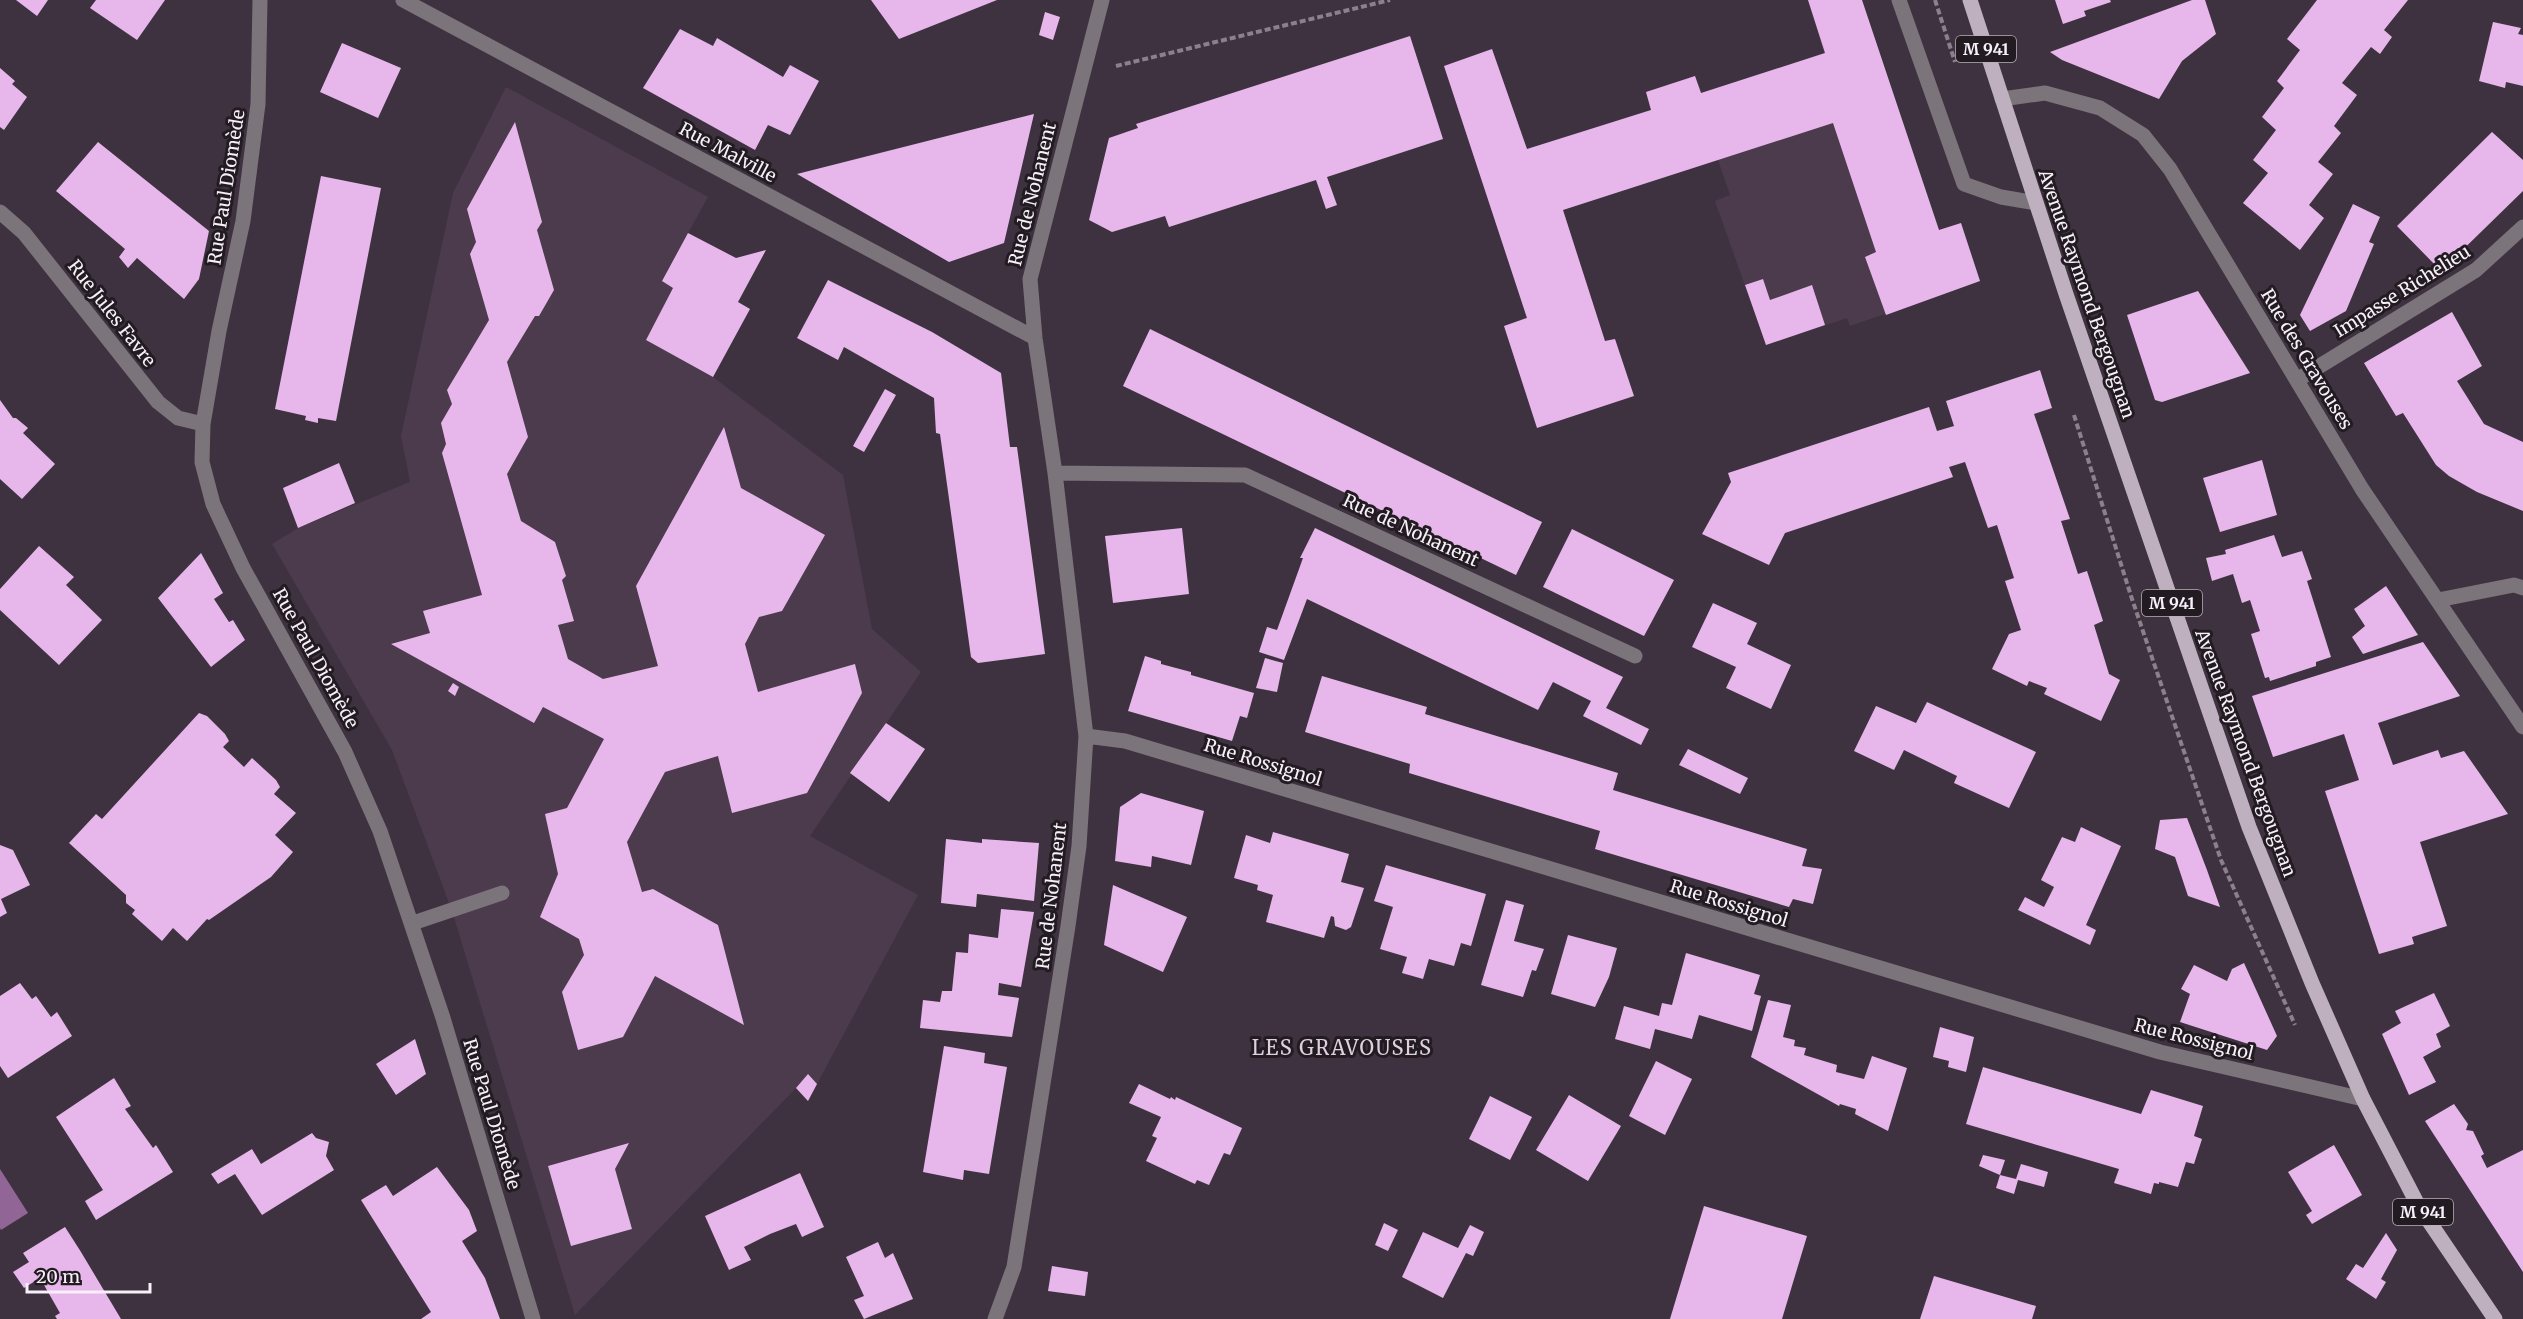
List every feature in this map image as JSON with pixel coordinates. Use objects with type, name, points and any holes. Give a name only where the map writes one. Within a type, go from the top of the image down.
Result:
[{"type":"main road","name":"Avenue Raymond Bergougnan","points":[[1970,0],[2036,203],[2249,827],[2362,1099],[2418,1205],[2495,1319]]},
{"type":"street","name":"Rue Paul Diomède","points":[[260,0],[258,104],[243,221],[219,331],[203,424],[202,462],[213,504],[243,567],[345,752],[380,831],[413,923],[533,1319]]},
{"type":"street","name":"Rue Malville","points":[[403,0],[1035,338]]},
{"type":"street","name":"Rue de Nohanent","points":[[995,1319],[1014,1267],[1068,926],[1079,846],[1086,736],[1035,338],[1030,279],[1102,0]]},
{"type":"street","points":[[1899,0],[1964,184],[2001,197],[2036,203]]},
{"type":"street","name":"Rue des Gravouses","points":[[2002,99],[2045,93],[2100,108],[2143,135],[2170,169],[2362,489],[2523,728]]},
{"type":"street","name":"Rue Jules Favre","points":[[0,212],[24,232],[158,402],[178,418],[203,424]]},
{"type":"street","name":"Impasse Richelieu","points":[[2297,380],[2476,270],[2523,227]]},
{"type":"street","name":"Rue de Nohanent","points":[[1054,473],[1245,475],[1635,656]]},
{"type":"street","points":[[2438,600],[2514,585],[2523,588]]},
{"type":"street","name":"Rue Rossignol","points":[[1086,736],[1125,741],[2160,1052],[2362,1099]]},
{"type":"street","points":[[413,923],[502,893]]},
{"type":"street","points":[[1002,1304],[1010,1319]]},
{"type":"path","points":[[1083,74],[1390,0]]},
{"type":"shaded area","points":[[1808,0],[1862,0],[1939,230],[1961,223],[1980,281],[1850,326],[1847,318],[1766,345],[1715,201],[1730,195],[1718,160],[1563,210],[1605,341],[1615,339],[1634,396],[1537,428],[1504,326],[1527,317],[1444,66],[1492,49],[1527,149],[1651,110],[1646,92],[1695,76],[1702,93],[1824,53]]},
{"type":"shaded area","points":[[506,87],[708,197],[662,280],[673,288],[646,340],[713,377],[843,475],[872,629],[921,672],[810,836],[918,895],[808,1101],[796,1088],[575,1315],[452,911],[392,750],[272,544],[298,528],[410,482],[401,436],[453,193]]},
{"type":"shaded area","points":[[0,1169],[28,1213],[1,1230],[0,1228]]},
{"type":"building","points":[[16,0],[48,0],[37,16]]},
{"type":"building","points":[[96,0],[165,0],[137,40],[90,8]]},
{"type":"building","points":[[871,0],[997,0],[899,39]]},
{"type":"building","points":[[1808,0],[1862,0],[1939,230],[1961,223],[1980,281],[1886,315],[1865,257],[1876,252],[1833,123],[1563,210],[1605,341],[1615,339],[1634,396],[1537,428],[1504,326],[1527,318],[1444,66],[1492,49],[1527,149],[1651,110],[1646,92],[1695,76],[1701,93],[1825,53]]},
{"type":"building","points":[[2055,0],[2110,0],[2111,2],[2084,11],[2086,16],[2063,24]]},
{"type":"building","points":[[2192,0],[2205,0],[2216,34],[2182,61],[2159,99],[2062,60],[2050,52]]},
{"type":"building","points":[[2317,0],[2408,0],[2384,30],[2392,37],[2380,54],[2371,47],[2342,83],[2357,95],[2334,126],[2341,133],[2318,162],[2333,174],[2309,205],[2324,218],[2300,250],[2243,203],[2268,173],[2253,160],[2276,130],[2262,117],[2284,88],[2277,81],[2300,50],[2287,39]]},
{"type":"building","points":[[1045,12],[1060,17],[1053,40],[1039,35]]},
{"type":"building","points":[[2493,22],[2521,28],[2518,34],[2523,35],[2523,86],[2506,82],[2505,88],[2479,81]]},
{"type":"building","points":[[680,29],[713,46],[717,38],[783,77],[790,65],[819,81],[790,135],[768,125],[755,150],[643,88]]},
{"type":"building","points":[[1410,36],[1443,139],[1327,177],[1337,205],[1326,209],[1316,180],[1169,227],[1165,216],[1112,232],[1089,220],[1109,138],[1138,128],[1136,124]]},
{"type":"building","points":[[342,43],[401,68],[378,118],[320,92]]},
{"type":"building","points":[[0,68],[15,81],[12,84],[27,97],[4,130],[0,127]]},
{"type":"building","points":[[1034,114],[1004,243],[949,262],[797,174]]},
{"type":"building","points":[[515,122],[542,222],[537,230],[554,290],[507,362],[528,437],[507,474],[521,521],[555,542],[566,576],[562,580],[574,621],[558,625],[568,659],[603,679],[658,666],[636,586],[724,427],[741,488],[825,535],[782,611],[759,617],[745,644],[758,692],[855,664],[862,693],[807,793],[732,813],[718,756],[665,772],[627,842],[642,892],[653,889],[718,925],[744,1025],[655,976],[623,1037],[578,1050],[562,992],[584,955],[579,939],[540,917],[558,874],[545,814],[567,808],[604,739],[543,707],[534,723],[391,644],[430,633],[423,611],[482,595],[442,453],[446,444],[441,423],[452,404],[447,390],[489,320],[470,254],[476,242],[467,209]]},
{"type":"building","points":[[2492,132],[2523,160],[2523,191],[2441,271],[2397,226]]},
{"type":"building","points":[[98,142],[209,231],[199,279],[184,299],[137,258],[128,268],[119,257],[125,249],[56,191]]},
{"type":"building","points":[[321,176],[381,188],[336,421],[318,418],[318,423],[305,420],[306,416],[275,409]]},
{"type":"building","points":[[2353,204],[2380,217],[2369,242],[2374,244],[2346,311],[2310,331],[2300,315]]},
{"type":"building","points":[[688,233],[736,258],[766,250],[738,302],[750,309],[713,377],[646,340],[673,288],[662,281]]},
{"type":"building","points":[[1763,279],[1770,300],[1812,285],[1825,325],[1766,345],[1745,285]]},
{"type":"building","points":[[828,280],[932,332],[1001,373],[1010,447],[1017,447],[1045,654],[978,663],[971,657],[940,434],[936,433],[934,398],[844,347],[838,360],[797,338]]},
{"type":"building","points":[[2198,291],[2250,373],[2162,402],[2155,400],[2127,315]]},
{"type":"building","points":[[2452,312],[2482,366],[2457,381],[2484,424],[2523,442],[2523,511],[2477,492],[2449,476],[2436,465],[2403,413],[2396,416],[2364,363]]},
{"type":"building","points":[[1150,329],[1542,522],[1516,575],[1123,386]]},
{"type":"building","points":[[2040,370],[2052,408],[2034,414],[2070,519],[2061,521],[2078,574],[2087,571],[2103,621],[2094,625],[2109,674],[2120,680],[2101,721],[2044,694],[2047,688],[2029,681],[2027,686],[1992,669],[2009,634],[2021,630],[2005,581],[2014,578],[1997,525],[1988,528],[1965,462],[1949,467],[1953,477],[1785,533],[1769,565],[1702,534],[1731,482],[1728,473],[1929,407],[1937,431],[1954,426],[1946,401]]},
{"type":"building","points":[[885,389],[896,395],[864,452],[853,446]]},
{"type":"building","points":[[0,400],[13,418],[28,428],[23,433],[55,464],[22,499],[0,479]]},
{"type":"building","points":[[2262,460],[2277,515],[2220,532],[2203,478]]},
{"type":"building","points":[[339,463],[355,503],[298,528],[283,488]]},
{"type":"building","points":[[1182,528],[1189,594],[1113,603],[1105,536]]},
{"type":"building","points":[[1315,528],[1623,677],[1606,708],[1649,729],[1641,745],[1583,716],[1591,701],[1553,682],[1538,710],[1307,599],[1284,660],[1259,652],[1267,627],[1277,630],[1303,558],[1300,558]]},
{"type":"building","points":[[1572,529],[1674,580],[1644,636],[1543,587]]},
{"type":"building","points":[[2274,535],[2282,557],[2302,551],[2312,579],[2307,581],[2331,657],[2316,662],[2316,666],[2270,681],[2269,677],[2265,678],[2251,634],[2260,631],[2250,600],[2242,603],[2233,574],[2212,581],[2206,558],[2226,554],[2225,550]]},
{"type":"building","points":[[39,546],[74,577],[66,585],[102,620],[59,665],[0,610],[0,589]]},
{"type":"building","points":[[201,553],[223,593],[214,599],[229,622],[233,620],[245,640],[211,667],[158,598]]},
{"type":"building","points":[[2386,586],[2418,635],[2363,654],[2352,637],[2365,626],[2354,609]]},
{"type":"building","points":[[1713,603],[1757,623],[1747,644],[1791,665],[1771,709],[1726,688],[1736,667],[1692,647]]},
{"type":"building","points":[[2423,642],[2460,696],[2378,723],[2393,765],[2438,750],[2441,758],[2464,751],[2508,814],[2420,842],[2447,926],[2412,937],[2414,944],[2379,954],[2325,791],[2359,780],[2344,734],[2273,757],[2252,696]]},
{"type":"building","points":[[1145,656],[1161,661],[1161,664],[1191,672],[1191,675],[1254,693],[1247,718],[1240,716],[1232,741],[1128,711]]},
{"type":"building","points":[[1265,658],[1283,663],[1277,692],[1256,688]]},
{"type":"building","points":[[1322,676],[1427,707],[1425,714],[1618,773],[1613,790],[1807,849],[1802,866],[1822,869],[1813,904],[1793,899],[1789,907],[1595,849],[1600,831],[1409,773],[1410,764],[1305,732]]},
{"type":"building","points":[[453,683],[459,687],[455,696],[448,691]]},
{"type":"building","points":[[1927,702],[2036,752],[2009,808],[1954,783],[1957,776],[1904,750],[1894,770],[1854,751],[1876,706],[1916,723]]},
{"type":"building","points":[[199,713],[207,716],[225,734],[229,741],[223,747],[244,767],[252,758],[276,780],[280,787],[274,794],[296,813],[275,835],[293,852],[271,877],[209,920],[207,919],[187,941],[173,928],[162,941],[132,914],[135,910],[126,903],[126,895],[69,843],[96,814],[102,819]]},
{"type":"building","points":[[886,723],[925,749],[889,802],[850,773]]},
{"type":"building","points":[[1688,749],[1748,778],[1740,794],[1679,765]]},
{"type":"building","points":[[1141,793],[1204,811],[1191,865],[1152,856],[1151,867],[1115,861],[1120,807]]},
{"type":"building","points":[[2187,818],[2220,907],[2188,896],[2175,857],[2155,849],[2160,820]]},
{"type":"building","points":[[2081,827],[2121,846],[2086,925],[2096,930],[2090,945],[2018,910],[2025,897],[2044,907],[2054,887],[2041,880],[2062,837],[2075,842]]},
{"type":"building","points":[[1273,832],[1349,854],[1341,882],[1364,888],[1351,927],[1346,930],[1335,926],[1334,917],[1331,916],[1324,938],[1266,922],[1273,895],[1257,890],[1258,885],[1234,878],[1246,835],[1270,843]]},
{"type":"building","points":[[946,839],[982,843],[982,839],[1039,843],[1034,901],[977,894],[976,907],[941,903]]},
{"type":"building","points":[[0,845],[13,850],[30,885],[1,899],[7,913],[0,917]]},
{"type":"building","points":[[1386,865],[1486,894],[1471,946],[1461,943],[1454,966],[1429,959],[1423,979],[1402,973],[1407,957],[1380,949],[1393,907],[1374,901]]},
{"type":"building","points":[[1113,885],[1187,917],[1163,972],[1104,945]]},
{"type":"building","points":[[1506,900],[1524,905],[1514,941],[1544,949],[1536,971],[1532,970],[1523,997],[1481,985]]},
{"type":"building","points":[[1001,909],[1034,912],[1021,987],[999,983],[998,995],[1019,998],[1012,1037],[920,1028],[923,1000],[940,1002],[942,991],[952,991],[956,952],[968,953],[969,934],[998,938]]},
{"type":"building","points":[[1568,935],[1617,948],[1609,977],[1595,1007],[1551,994]]},
{"type":"building","points":[[1686,953],[1760,975],[1754,994],[1761,996],[1752,1031],[1699,1015],[1692,1039],[1655,1029],[1650,1049],[1615,1039],[1624,1006],[1659,1016],[1662,1003],[1672,1005]]},
{"type":"building","points":[[2244,963],[2277,1036],[2267,1050],[2180,1022],[2190,994],[2181,989],[2194,965],[2227,981],[2232,969]]},
{"type":"building","points":[[20,983],[32,999],[36,996],[51,1017],[57,1012],[72,1036],[8,1078],[0,1066],[0,996]]},
{"type":"building","points":[[2434,993],[2450,1026],[2436,1034],[2441,1047],[2423,1057],[2436,1082],[2409,1095],[2382,1034],[2401,1023],[2395,1011]]},
{"type":"building","points":[[1768,1000],[1791,1005],[1783,1037],[1795,1040],[1794,1046],[1806,1048],[1804,1055],[1837,1065],[1836,1072],[1864,1079],[1872,1056],[1907,1068],[1888,1131],[1855,1114],[1856,1109],[1840,1104],[1839,1106],[1751,1057]]},
{"type":"building","points":[[1940,1027],[1974,1037],[1966,1072],[1948,1067],[1949,1061],[1933,1057]]},
{"type":"building","points":[[415,1039],[426,1074],[396,1095],[376,1064]]},
{"type":"building","points":[[944,1046],[985,1053],[984,1063],[1007,1067],[989,1174],[964,1170],[963,1180],[923,1172]]},
{"type":"building","points":[[1656,1061],[1692,1079],[1665,1135],[1629,1116]]},
{"type":"building","points":[[1983,1067],[2141,1114],[2151,1090],[2203,1106],[2194,1136],[2202,1139],[2194,1164],[2186,1162],[2178,1187],[2159,1182],[2159,1184],[2154,1183],[2151,1194],[2114,1183],[2119,1169],[1966,1124]]},
{"type":"building","points":[[808,1074],[817,1084],[808,1101],[796,1088]]},
{"type":"building","points":[[114,1078],[131,1106],[125,1109],[153,1148],[156,1145],[173,1172],[96,1220],[85,1201],[103,1190],[56,1117]]},
{"type":"building","points":[[1139,1084],[1170,1099],[1171,1097],[1175,1100],[1176,1097],[1242,1128],[1230,1155],[1224,1153],[1209,1185],[1197,1180],[1195,1184],[1146,1161],[1157,1138],[1152,1136],[1161,1117],[1129,1103]]},
{"type":"building","points":[[1569,1095],[1621,1126],[1588,1181],[1536,1150]]},
{"type":"building","points":[[1490,1096],[1532,1117],[1510,1160],[1469,1139]]},
{"type":"building","points":[[2454,1104],[2468,1124],[2466,1130],[2473,1131],[2484,1154],[2481,1156],[2487,1168],[2523,1150],[2523,1272],[2425,1121]]},
{"type":"building","points":[[312,1133],[316,1138],[329,1142],[326,1156],[334,1170],[262,1215],[235,1174],[218,1184],[211,1174],[252,1149],[261,1164]]},
{"type":"building","points":[[629,1143],[615,1169],[632,1229],[571,1246],[548,1166]]},
{"type":"building","points":[[2334,1145],[2362,1195],[2312,1224],[2306,1215],[2312,1211],[2288,1172]]},
{"type":"building","points":[[1983,1155],[2005,1160],[2000,1175],[1979,1166]]},
{"type":"building","points":[[2021,1164],[2048,1172],[2044,1187],[2018,1180],[2014,1194],[1996,1188],[2000,1175],[2016,1179]]},
{"type":"building","points":[[437,1167],[469,1210],[477,1231],[462,1241],[485,1278],[500,1319],[421,1319],[431,1312],[361,1200],[386,1185],[393,1196]]},
{"type":"building","points":[[800,1173],[824,1227],[802,1237],[796,1224],[770,1234],[744,1247],[751,1260],[729,1270],[705,1216]]},
{"type":"building","points":[[1704,1206],[1807,1236],[1782,1319],[1670,1319]]},
{"type":"building","points":[[1384,1223],[1398,1230],[1388,1251],[1375,1245]]},
{"type":"building","points":[[1470,1225],[1484,1232],[1473,1256],[1466,1253],[1443,1298],[1402,1277],[1423,1232],[1458,1248]]},
{"type":"building","points":[[65,1227],[121,1319],[57,1319],[55,1316],[60,1313],[40,1278],[24,1288],[13,1272],[29,1262],[23,1253]]},
{"type":"building","points":[[2386,1233],[2397,1250],[2381,1279],[2386,1282],[2376,1299],[2346,1279],[2356,1264],[2363,1268]]},
{"type":"building","points":[[878,1242],[885,1258],[893,1253],[913,1299],[864,1319],[854,1300],[864,1296],[846,1257]]},
{"type":"building","points":[[1052,1266],[1088,1272],[1085,1296],[1048,1291]]},
{"type":"building","points":[[1934,1276],[2036,1306],[2032,1319],[1920,1319]]},
{"type":"district","name":"LES GRAVOUSES","points":[[1342,1047]]}]
